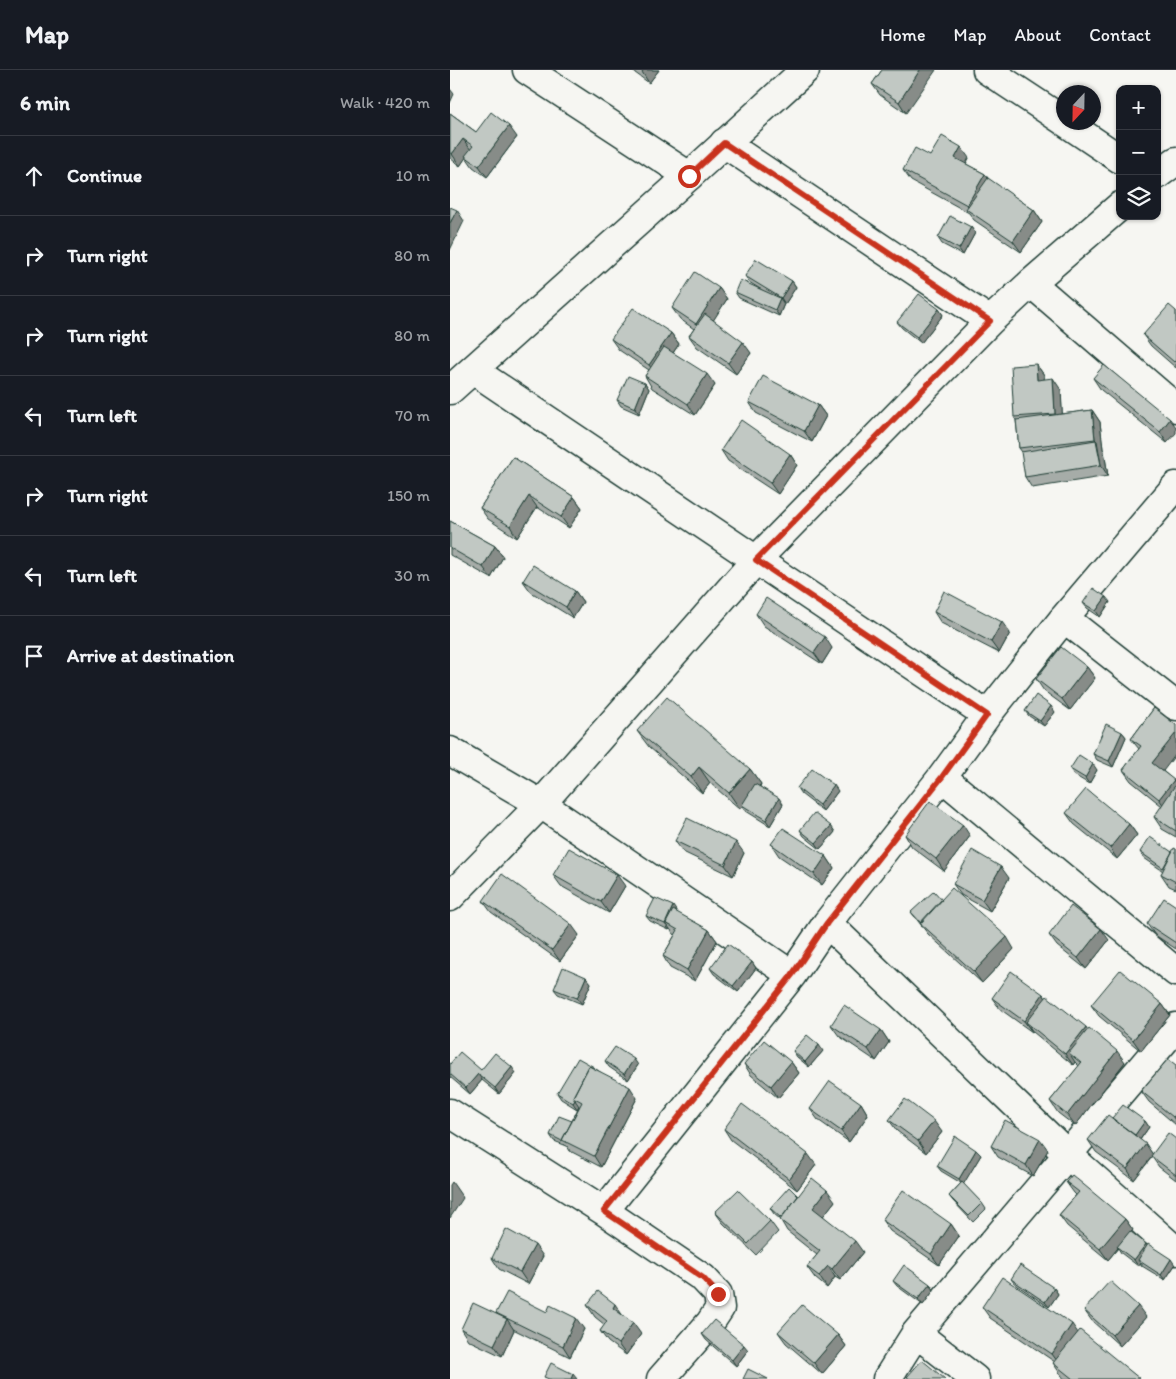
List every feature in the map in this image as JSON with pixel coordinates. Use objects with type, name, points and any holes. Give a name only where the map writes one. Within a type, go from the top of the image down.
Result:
[{"type":"street","points":[[528,70],[689,176]]},
{"type":"street","points":[[450,390],[805,70]]},
{"type":"street","points":[[987,70],[1056,117]]},
{"type":"street","points":[[1076,130],[1116,156]]},
{"type":"street","points":[[724,143],[990,321]]},
{"type":"street","points":[[1161,172],[1176,162]]},
{"type":"street","points":[[450,897],[541,804],[756,560],[990,321],[1116,209]]},
{"type":"street","points":[[1031,283],[1176,408]]},
{"type":"street","points":[[473,370],[987,715]]},
{"type":"street","points":[[604,1211],[792,975],[827,923],[942,777],[987,715],[1064,618],[1176,486]]},
{"type":"street","points":[[1064,618],[1176,706]]},
{"type":"street","points":[[450,751],[541,804],[792,975]]},
{"type":"street","points":[[942,777],[1176,972]]},
{"type":"street","points":[[827,923],[1067,1154],[1176,1252]]},
{"type":"street","points":[[887,1379],[916,1333],[1176,1027]]},
{"type":"street","points":[[450,1113],[604,1211],[703,1278],[718,1294],[720,1308],[710,1323],[661,1379]]},
{"type":"street","points":[[916,1333],[975,1379]]},
{"type":"building","points":[[882,70],[920,70],[899,102],[872,84]]},
{"type":"building","points":[[491,112],[509,126],[479,166],[465,156],[473,146],[463,139],[452,154],[450,153],[450,113],[476,132]]},
{"type":"building","points":[[942,136],[961,147],[955,158],[985,174],[967,205],[903,170],[915,148],[930,156]]},
{"type":"building","points":[[988,178],[1034,210],[1013,241],[966,209]]},
{"type":"building","points":[[450,207],[457,210],[450,223]]},
{"type":"building","points":[[950,216],[971,227],[959,249],[938,238]]},
{"type":"building","points":[[756,259],[792,281],[781,298],[745,276]]},
{"type":"building","points":[[695,272],[719,288],[696,324],[672,308]]},
{"type":"building","points":[[740,280],[780,298],[775,310],[735,292]]},
{"type":"building","points":[[919,294],[939,309],[917,337],[897,322]]},
{"type":"building","points":[[1169,305],[1176,311],[1176,360],[1174,362],[1143,335]]},
{"type":"building","points":[[633,308],[671,333],[649,365],[611,339]]},
{"type":"building","points":[[705,314],[743,342],[728,363],[689,336]]},
{"type":"building","points":[[664,347],[707,374],[688,404],[645,376]]},
{"type":"building","points":[[1036,364],[1037,380],[1053,378],[1055,414],[1014,417],[1011,366]]},
{"type":"building","points":[[1104,365],[1170,419],[1160,432],[1093,378]]},
{"type":"building","points":[[628,376],[645,383],[635,408],[617,400]]},
{"type":"building","points":[[763,376],[818,405],[804,431],[749,402]]},
{"type":"building","points":[[1092,410],[1095,439],[1019,448],[1016,420]]},
{"type":"building","points":[[741,420],[790,454],[770,483],[721,450]]},
{"type":"building","points":[[1096,440],[1101,465],[1025,477],[1021,452]]},
{"type":"building","points":[[513,457],[574,497],[561,517],[529,496],[510,526],[480,508]]},
{"type":"building","points":[[450,521],[495,546],[483,567],[450,548]]},
{"type":"building","points":[[533,565],[575,591],[566,607],[523,581]]},
{"type":"building","points":[[1093,588],[1106,597],[1096,611],[1083,603]]},
{"type":"building","points":[[944,591],[1002,622],[991,642],[934,612]]},
{"type":"building","points":[[766,598],[825,637],[814,653],[756,614]]},
{"type":"building","points":[[1061,647],[1087,667],[1062,699],[1036,679]]},
{"type":"building","points":[[1036,695],[1051,706],[1040,721],[1025,711]]},
{"type":"building","points":[[667,697],[750,769],[729,793],[699,767],[691,777],[637,731]]},
{"type":"building","points":[[1154,708],[1176,725],[1176,733],[1152,763],[1174,780],[1159,799],[1123,770],[1141,746],[1131,739]]},
{"type":"building","points":[[1106,724],[1122,732],[1109,761],[1093,754]]},
{"type":"building","points":[[1079,755],[1093,764],[1085,778],[1070,769]]},
{"type":"building","points":[[812,769],[834,785],[819,805],[797,788]]},
{"type":"building","points":[[755,784],[779,798],[766,820],[742,805]]},
{"type":"building","points":[[1176,784],[1176,831],[1154,817]]},
{"type":"building","points":[[1086,789],[1129,824],[1110,848],[1066,813]]},
{"type":"building","points":[[930,801],[963,825],[936,859],[905,835]]},
{"type":"building","points":[[814,813],[831,826],[816,843],[800,830]]},
{"type":"building","points":[[687,818],[736,842],[725,865],[675,841]]},
{"type":"building","points":[[783,828],[826,856],[814,874],[771,844]]},
{"type":"building","points":[[1150,837],[1172,852],[1163,868],[1140,852]]},
{"type":"building","points":[[569,848],[617,875],[601,902],[553,875]]},
{"type":"building","points":[[1174,848],[1176,849],[1176,882],[1161,874]]},
{"type":"building","points":[[972,850],[1001,867],[982,900],[953,884]]},
{"type":"building","points":[[502,874],[571,924],[552,950],[483,901]]},
{"type":"building","points":[[952,888],[1007,937],[974,972],[920,923]]},
{"type":"building","points":[[934,891],[942,900],[921,923],[911,912]]},
{"type":"building","points":[[655,898],[673,906],[665,924],[646,916]]},
{"type":"building","points":[[1164,898],[1176,906],[1176,943],[1147,924]]},
{"type":"building","points":[[1071,906],[1101,929],[1078,958],[1049,935]]},
{"type":"building","points":[[673,910],[709,930],[687,970],[663,956],[678,930],[666,923]]},
{"type":"building","points":[[728,944],[752,962],[733,986],[710,968]]},
{"type":"building","points":[[563,967],[586,977],[577,998],[554,989]]},
{"type":"building","points":[[1120,970],[1162,1004],[1133,1040],[1091,1005]]},
{"type":"building","points":[[1011,971],[1043,994],[1024,1021],[992,998]]},
{"type":"building","points":[[1047,996],[1086,1027],[1065,1054],[1026,1022]]},
{"type":"building","points":[[844,1005],[881,1030],[868,1049],[831,1025]]},
{"type":"building","points":[[1089,1028],[1117,1051],[1067,1115],[1050,1101],[1081,1063],[1069,1053]]},
{"type":"building","points":[[807,1035],[819,1045],[805,1062],[793,1051]]},
{"type":"building","points":[[764,1040],[791,1062],[771,1086],[744,1064]]},
{"type":"building","points":[[615,1047],[634,1059],[624,1074],[605,1061]]},
{"type":"building","points":[[460,1052],[481,1070],[495,1053],[512,1067],[495,1088],[478,1074],[466,1088],[450,1074],[450,1064]]},
{"type":"building","points":[[578,1058],[594,1068],[589,1066],[573,1097],[575,1100],[573,1103],[557,1093]]},
{"type":"building","points":[[1168,1059],[1176,1065],[1176,1114],[1173,1117],[1141,1091]]},
{"type":"building","points":[[589,1066],[630,1087],[594,1156],[562,1140],[582,1102],[573,1097]]},
{"type":"building","points":[[830,1081],[861,1103],[841,1131],[810,1109]]},
{"type":"building","points":[[905,1099],[934,1121],[918,1141],[889,1120]]},
{"type":"building","points":[[742,1104],[808,1154],[789,1179],[724,1129]]},
{"type":"building","points":[[1123,1105],[1145,1121],[1135,1135],[1112,1118]]},
{"type":"building","points":[[1108,1115],[1146,1144],[1127,1169],[1088,1140]]},
{"type":"building","points":[[559,1116],[572,1121],[562,1141],[550,1135]]},
{"type":"building","points":[[1005,1120],[1040,1139],[1026,1165],[991,1146]]},
{"type":"building","points":[[1168,1133],[1176,1139],[1176,1175],[1151,1156]]},
{"type":"building","points":[[955,1136],[976,1150],[959,1179],[937,1166]]},
{"type":"building","points":[[1072,1175],[1125,1219],[1100,1249],[1059,1215],[1079,1192],[1066,1182]]},
{"type":"building","points":[[812,1178],[827,1190],[813,1208],[855,1241],[832,1269],[828,1266],[819,1276],[807,1267],[820,1251],[780,1220]]},
{"type":"building","points":[[962,1182],[982,1203],[969,1216],[949,1196]]},
{"type":"building","points":[[789,1187],[798,1196],[781,1218],[770,1208]]},
{"type":"building","points":[[738,1190],[770,1221],[748,1244],[715,1212]]},
{"type":"building","points":[[903,1190],[951,1224],[931,1254],[882,1220]]},
{"type":"building","points":[[506,1229],[535,1245],[520,1272],[492,1258]]},
{"type":"building","points":[[1130,1231],[1146,1244],[1134,1260],[1117,1247]]},
{"type":"building","points":[[1148,1244],[1171,1259],[1161,1275],[1138,1260]]},
{"type":"building","points":[[904,1265],[930,1284],[918,1299],[893,1281]]},
{"type":"building","points":[[1020,1265],[1054,1288],[1045,1302],[1011,1279]]},
{"type":"building","points":[[1002,1277],[1072,1324],[1052,1354],[982,1307]]},
{"type":"building","points":[[1110,1281],[1138,1306],[1112,1335],[1084,1310]]},
{"type":"building","points":[[598,1291],[615,1304],[613,1308],[633,1323],[618,1344],[600,1331],[607,1321],[587,1305]]},
{"type":"building","points":[[507,1292],[547,1312],[550,1305],[576,1318],[563,1346],[496,1313]]},
{"type":"building","points":[[473,1303],[507,1319],[494,1345],[461,1329]]},
{"type":"building","points":[[802,1305],[838,1335],[814,1363],[778,1332]]},
{"type":"building","points":[[714,1320],[744,1345],[732,1360],[702,1334]]},
{"type":"building","points":[[1080,1330],[1140,1379],[1073,1379],[1053,1363]]},
{"type":"building","points":[[922,1360],[945,1379],[910,1379],[907,1377]]},
{"type":"building","points":[[551,1363],[573,1374],[571,1379],[549,1379],[544,1377]]},
{"type":"building","points":[[748,1369],[768,1379],[743,1379]]},
{"type":"route","points":[[689,176],[724,143],[990,321],[756,560],[987,715],[942,777],[827,923],[792,975],[604,1211],[703,1278],[718,1294]]}]
